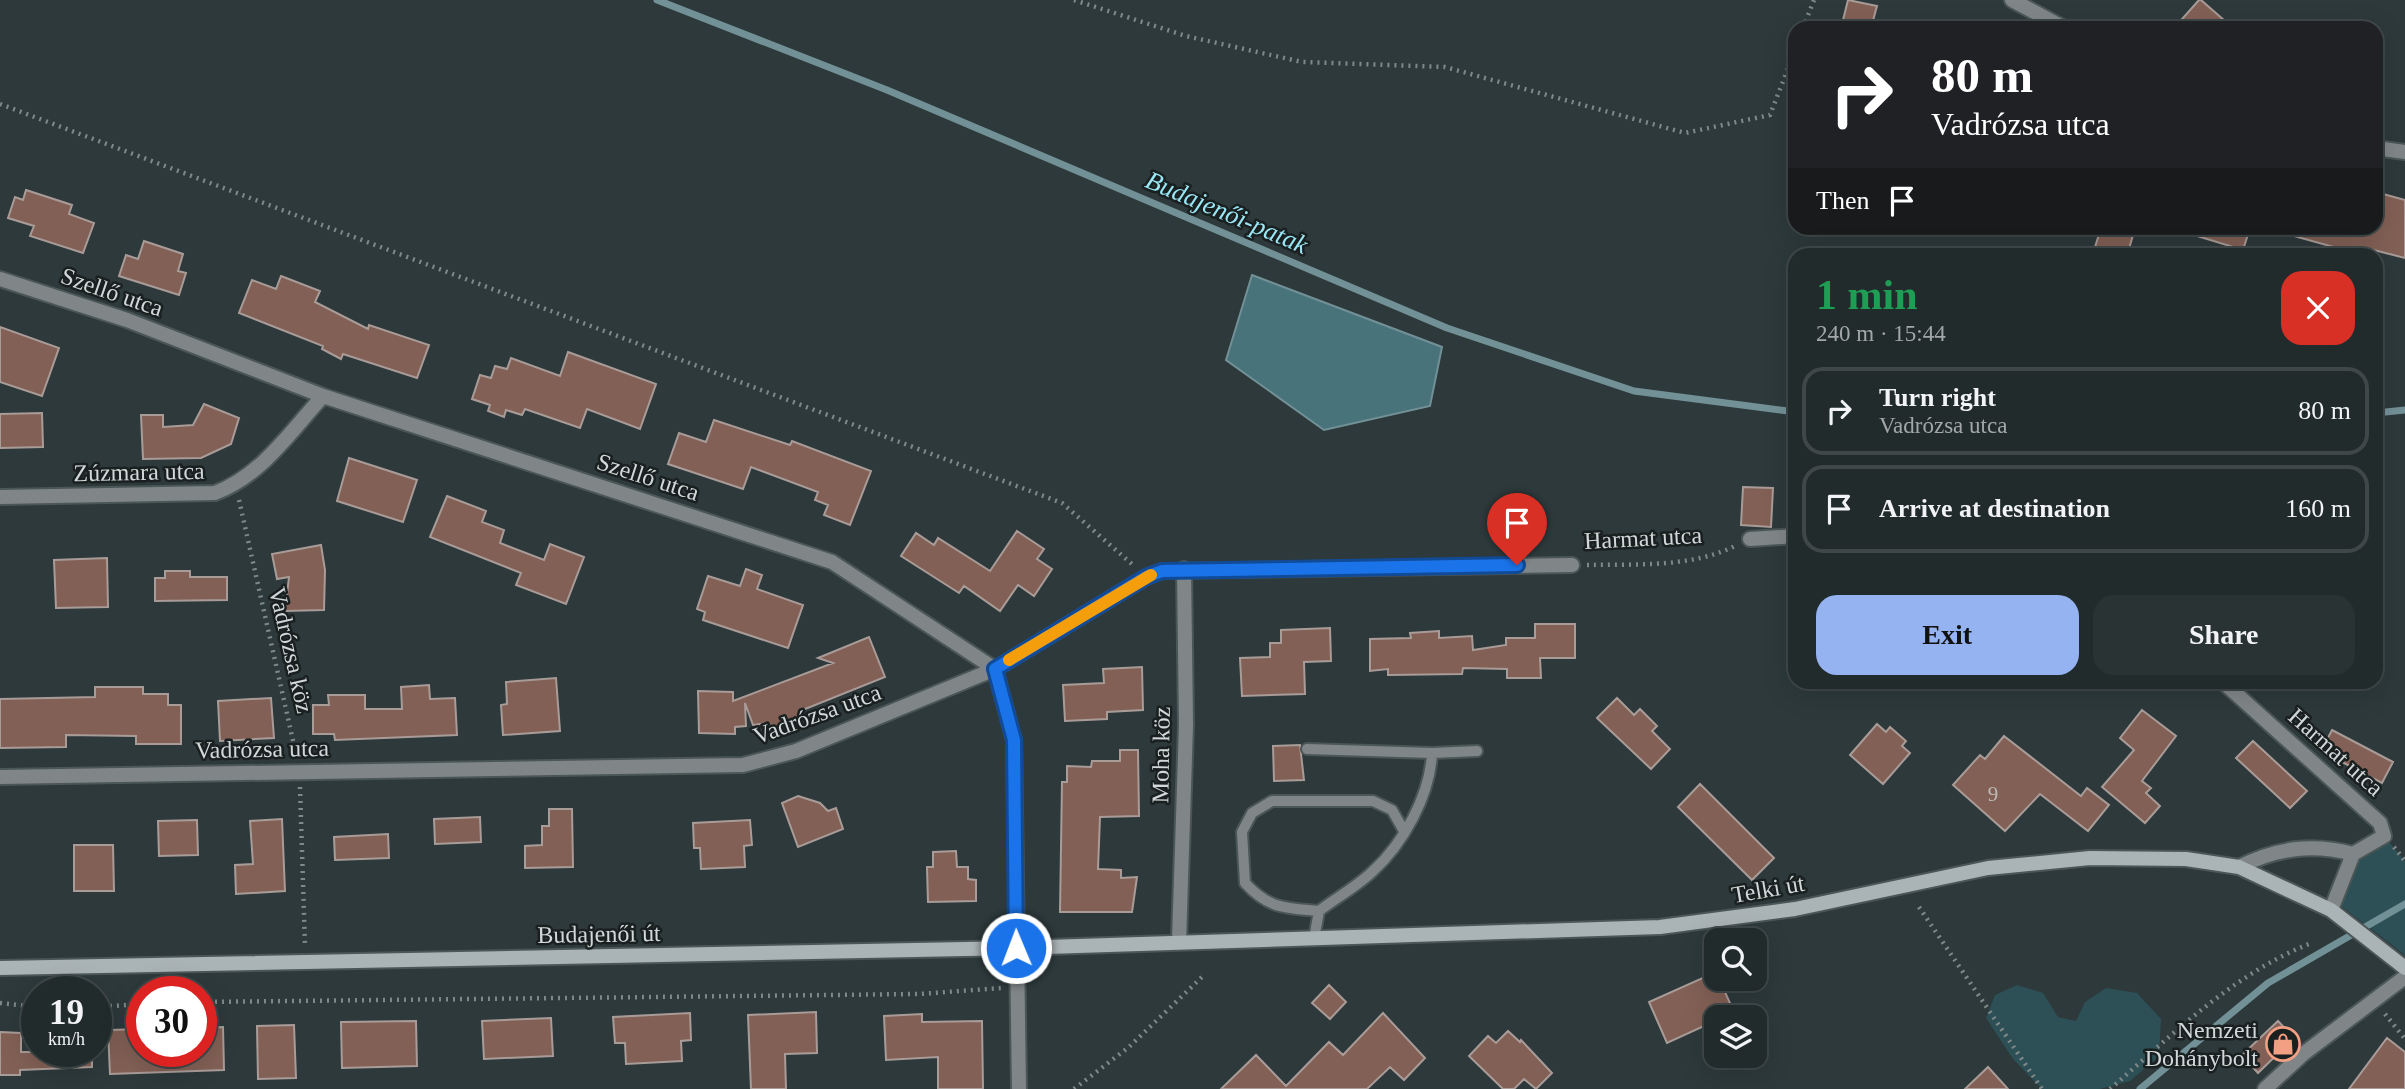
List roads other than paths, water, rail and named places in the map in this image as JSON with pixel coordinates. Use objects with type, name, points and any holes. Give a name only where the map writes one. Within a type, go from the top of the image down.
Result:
[{"type":"main road","name":"Telki út","points":[[1199,940],[1660,928],[1795,909],[1988,868],[2090,858],[2186,859],[2238,867],[2331,910],[2370,937],[2405,968]]},
{"type":"main road","name":"Budajenői út","points":[[0,968],[1016,948],[1199,940]]},
{"type":"street","points":[[2012,0],[2051,21]]},
{"type":"street","points":[[2383,149],[2405,152]]},
{"type":"street","name":"Szellő utca","points":[[0,279],[127,320],[323,396],[832,562],[995,669]]},
{"type":"street","name":"Zúzmara utca","points":[[0,497],[215,493],[235,486],[261,464],[323,396]]},
{"type":"street","points":[[1750,538],[1788,536]]},
{"type":"street","name":"Vadrózsa utca","points":[[0,777],[743,765],[796,751],[995,669],[1146,577],[1162,571],[1572,565]]},
{"type":"street","name":"Moha köz","points":[[1179,942],[1186,725],[1184,569]]},
{"type":"street","points":[[995,669],[1014,740],[1019,1089]]},
{"type":"street","name":"Harmat utca","points":[[2232,689],[2380,823],[2384,836],[2353,854]]},
{"type":"street","points":[[2238,867],[2258,857],[2304,847],[2323,846],[2353,854],[2331,910]]},
{"type":"street","points":[[2265,1089],[2304,1054],[2405,977]]},
{"type":"lane","points":[[1307,750],[1432,753],[1477,751]]},
{"type":"lane","points":[[1404,831],[1392,810],[1373,801],[1272,801],[1252,813],[1242,832],[1245,883],[1258,898],[1278,908],[1319,911],[1371,873],[1397,845],[1404,831],[1431,775],[1432,753]]},
{"type":"lane","points":[[1314,939],[1319,911]]},
{"type":"waterway","name":"Budajenői-patak","points":[[657,0],[887,90],[1447,328],[1634,391],[1788,411]]},
{"type":"waterway","name":"Budajenői-patak","points":[[2383,412],[2405,410]]},
{"type":"waterway","points":[[2140,1089],[2268,983],[2405,904]]},
{"type":"place","name":"Nemzeti Dohánybolt","points":[[2283,1044]]}]
